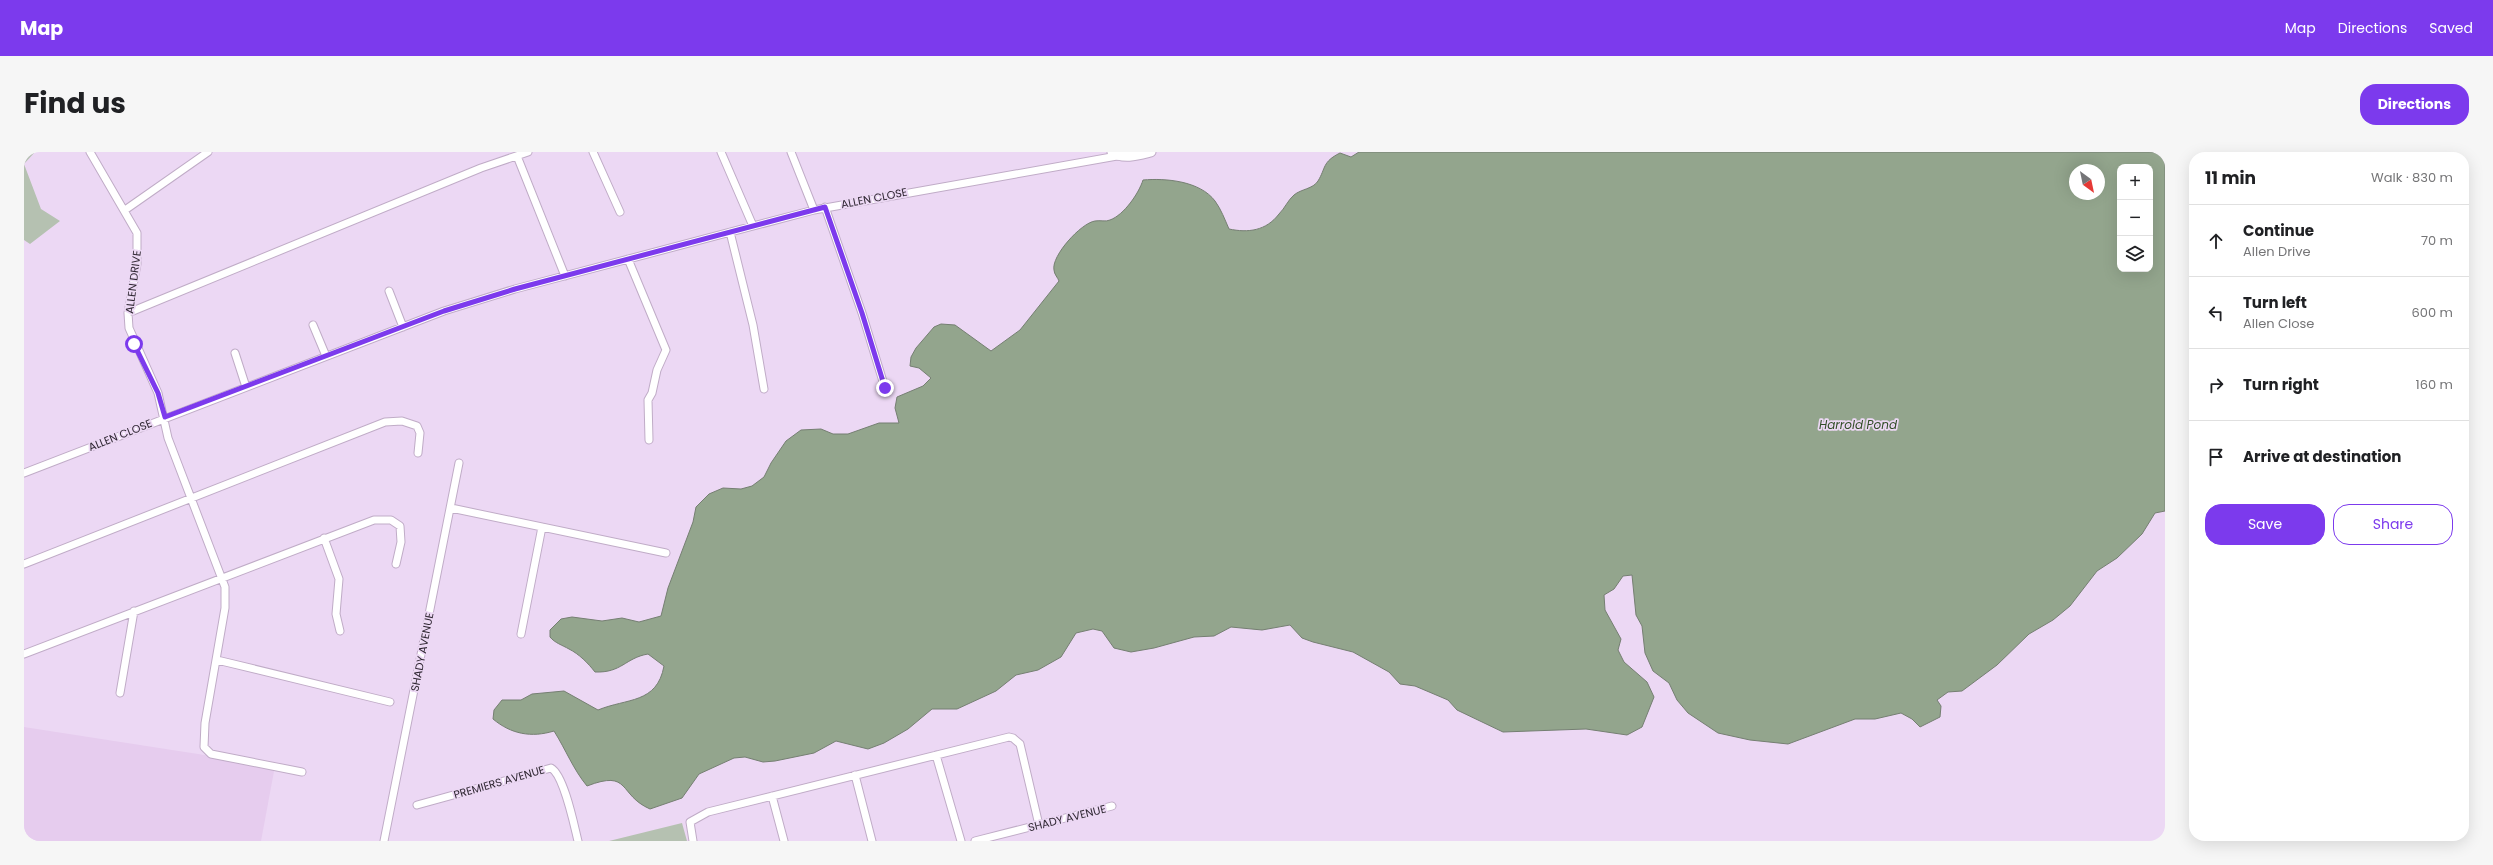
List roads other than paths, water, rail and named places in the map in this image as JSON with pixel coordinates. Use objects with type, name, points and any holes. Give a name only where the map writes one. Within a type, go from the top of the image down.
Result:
[{"type":"street","name":"ALLEN DRIVE","points":[[90,152],[137,233],[138,248],[128,313],[131,337],[158,393],[165,417],[168,438],[222,577],[226,600],[217,660],[205,723],[203,744],[205,750],[219,756],[302,772]]},
{"type":"street","points":[[125,210],[208,152]]},
{"type":"street","points":[[500,161],[504,152]]},
{"type":"street","points":[[128,313],[500,161],[528,152]]},
{"type":"street","points":[[593,152],[620,212]]},
{"type":"street","points":[[721,152],[753,226]]},
{"type":"street","points":[[791,152],[814,210]]},
{"type":"street","points":[[1114,154],[1134,156],[1151,152]]},
{"type":"street","name":"ALLEN CLOSE","points":[[24,473],[165,417],[444,311],[565,276],[825,207],[1114,154]]},
{"type":"street","points":[[517,156],[565,276]]},
{"type":"street","points":[[825,207],[862,313],[885,388]]},
{"type":"street","points":[[730,232],[753,325],[764,389]]},
{"type":"street","points":[[628,259],[666,350],[648,400],[649,440]]},
{"type":"street","points":[[389,291],[403,326]]},
{"type":"street","points":[[313,325],[326,356]]},
{"type":"street","points":[[235,353],[246,387]]},
{"type":"street","points":[[24,564],[392,420],[409,422],[417,426],[420,433],[418,453]]},
{"type":"street","name":"SHADY AVENUE","points":[[384,841],[459,463]]},
{"type":"street","points":[[451,508],[666,553]]},
{"type":"street","points":[[24,654],[374,520],[391,520],[396,522],[401,530],[396,564]]},
{"type":"street","points":[[521,634],[542,527]]},
{"type":"street","points":[[324,538],[339,579],[336,614],[340,631]]},
{"type":"street","points":[[120,693],[134,611]]},
{"type":"street","points":[[217,660],[390,702]]},
{"type":"street","points":[[693,841],[689,824],[696,816],[936,755],[1013,738],[1020,744],[1039,825]]},
{"type":"street","points":[[936,755],[961,841]]},
{"type":"street","name":"PREMIERS AVENUE","points":[[417,805],[551,768],[558,774],[562,784],[578,841]]},
{"type":"street","points":[[855,775],[872,841]]},
{"type":"street","points":[[772,796],[784,841]]},
{"type":"street","name":"SHADY AVENUE","points":[[975,841],[984,840],[1112,806]]},
{"type":"water","name":"Harrold Pond","points":[[1359,152],[2165,152],[2165,511],[2155,513],[2142,534],[2117,558],[2097,571],[2070,606],[2053,620],[2029,634],[1997,665],[1962,691],[1948,692],[1937,700],[1941,706],[1940,717],[1920,727],[1912,719],[1901,713],[1875,719],[1855,719],[1788,744],[1750,740],[1718,733],[1688,713],[1677,700],[1669,683],[1653,671],[1645,653],[1642,626],[1636,615],[1632,575],[1623,576],[1614,589],[1604,595],[1605,610],[1621,639],[1618,650],[1624,662],[1647,682],[1654,697],[1642,727],[1627,735],[1586,729],[1503,732],[1457,710],[1448,700],[1415,686],[1400,684],[1389,672],[1353,652],[1302,638],[1290,625],[1262,630],[1231,627],[1214,636],[1194,637],[1154,648],[1131,652],[1114,648],[1102,631],[1093,629],[1076,633],[1061,657],[1038,670],[1016,675],[996,691],[957,709],[932,709],[908,729],[884,743],[868,749],[836,741],[814,753],[775,761],[763,762],[745,757],[734,758],[699,774],[682,798],[650,809],[640,803],[618,782],[611,780],[587,786],[554,731],[537,734],[522,733],[507,728],[493,719],[494,710],[502,700],[521,700],[532,694],[564,691],[598,710],[639,698],[648,693],[655,687],[664,666],[648,654],[640,656],[618,668],[604,672],[595,672],[576,653],[552,639],[550,637],[550,630],[561,619],[572,617],[602,621],[622,618],[639,622],[661,616],[668,588],[693,522],[696,507],[709,494],[723,488],[741,489],[752,486],[764,477],[771,463],[786,441],[801,430],[821,429],[833,434],[848,434],[879,423],[899,423],[895,408],[897,397],[923,386],[931,378],[919,368],[910,366],[911,357],[916,348],[934,327],[941,324],[955,325],[991,351],[1020,330],[1059,281],[1054,271],[1054,264],[1068,241],[1089,223],[1095,221],[1108,221],[1126,209],[1138,191],[1143,180],[1172,180],[1201,189],[1209,194],[1215,201],[1229,229],[1243,231],[1262,227],[1274,220],[1294,195],[1316,184],[1327,162],[1340,153],[1351,157]]}]
